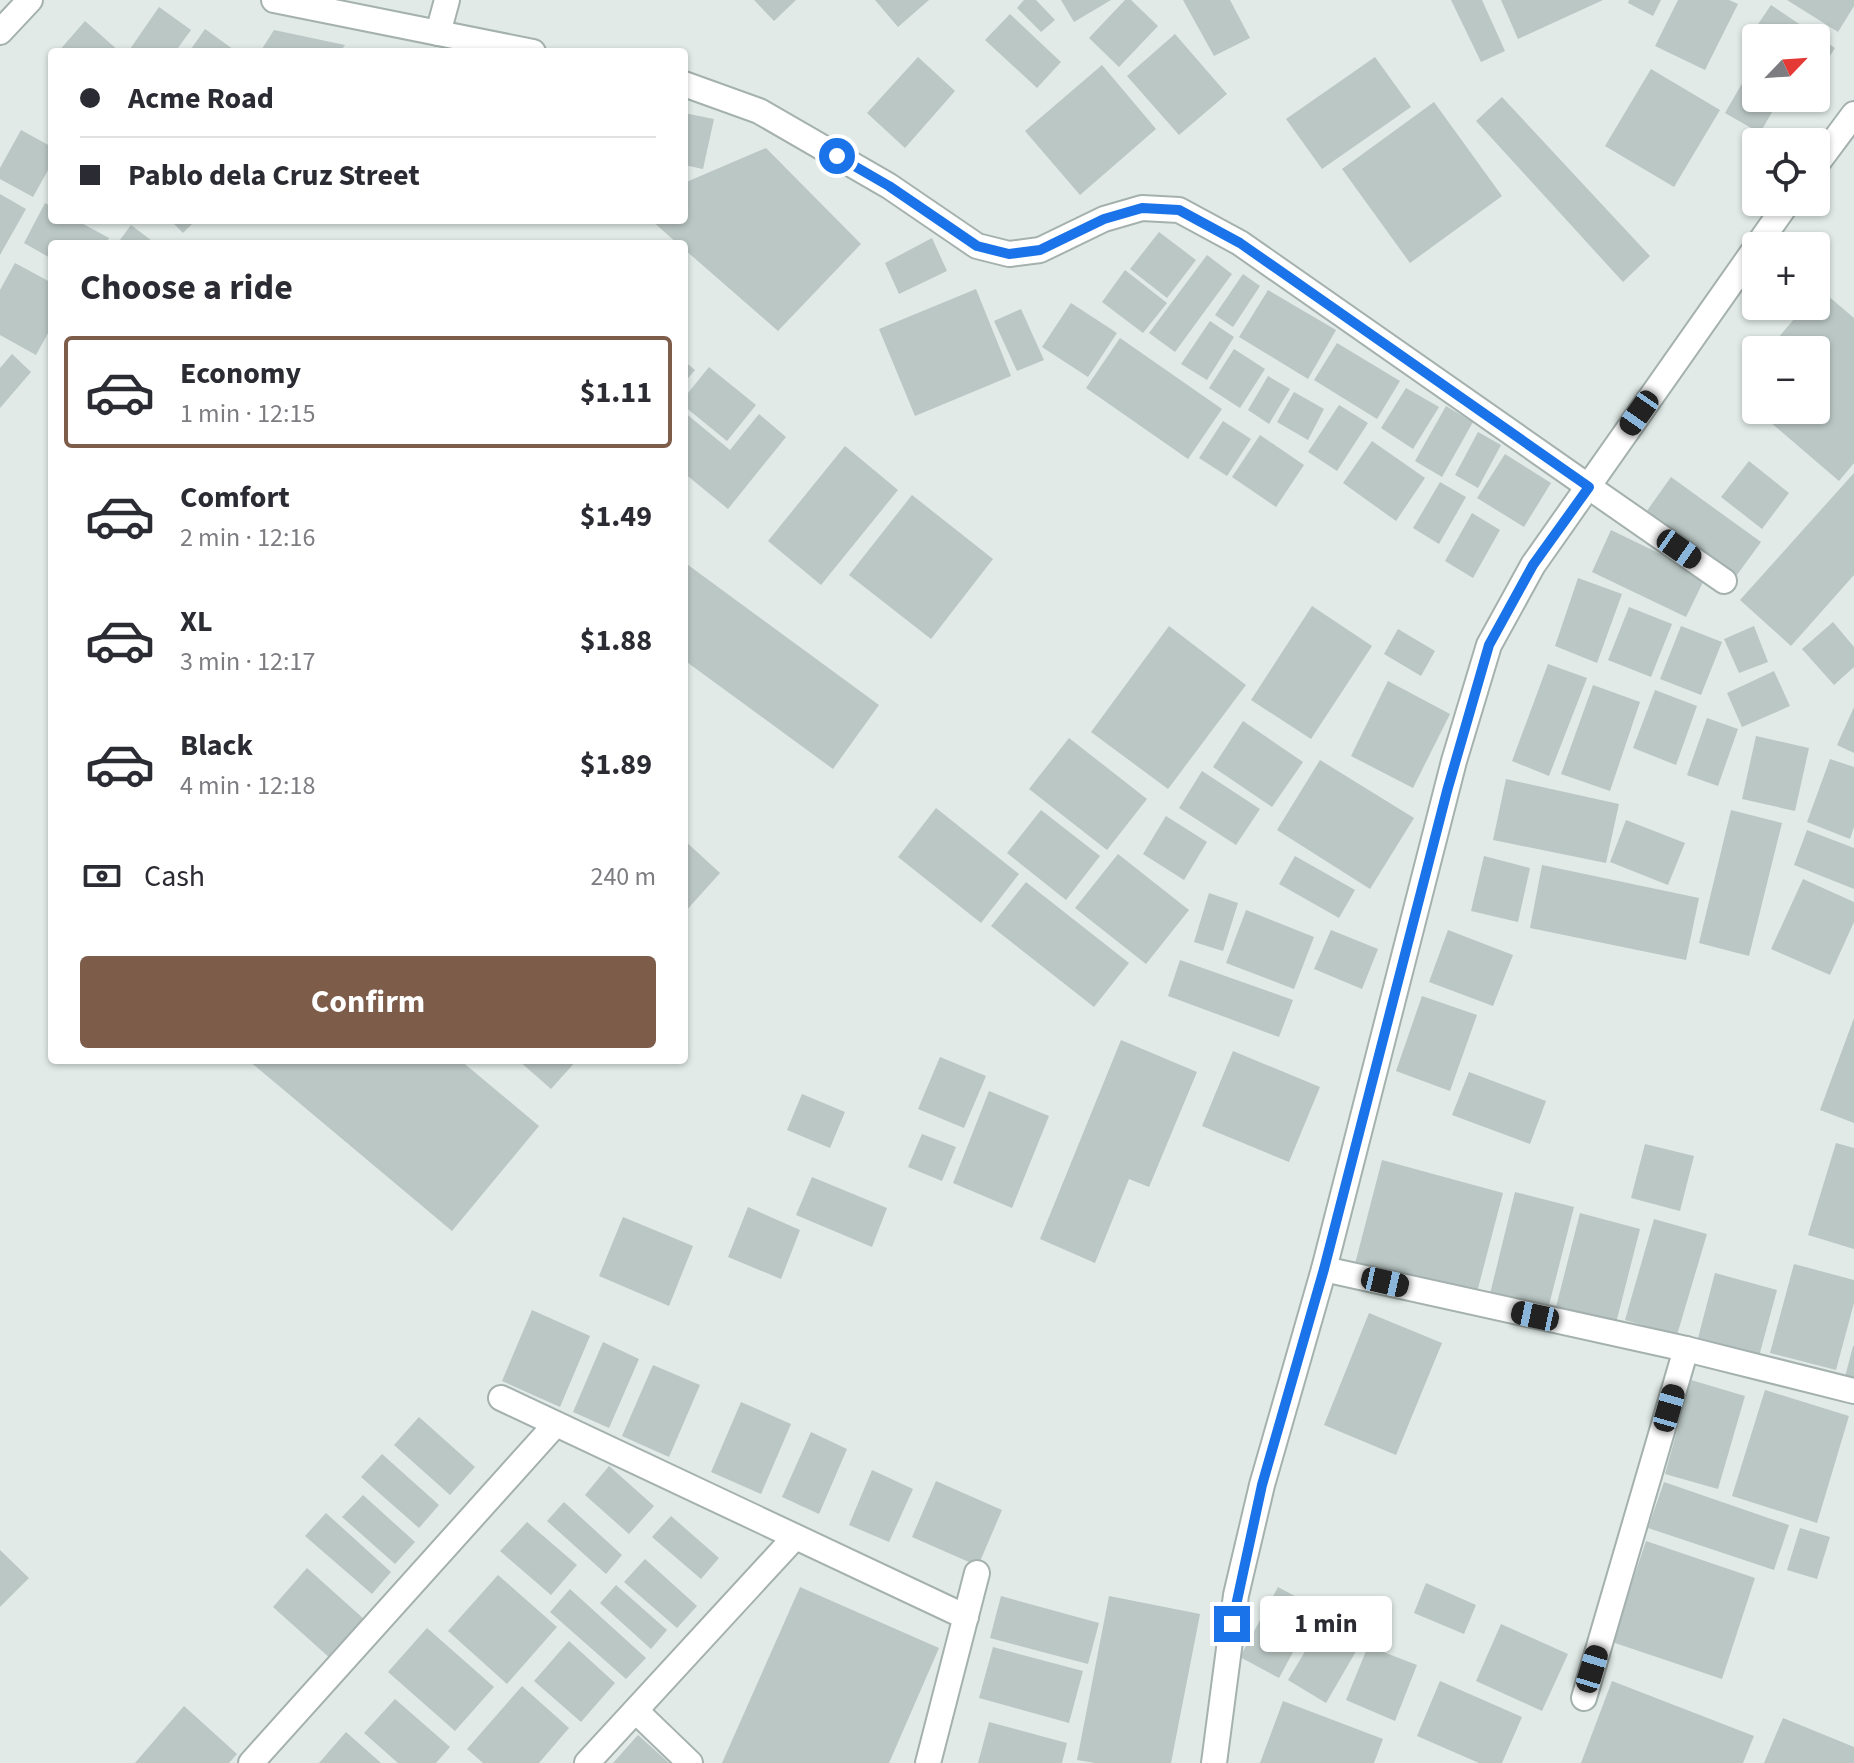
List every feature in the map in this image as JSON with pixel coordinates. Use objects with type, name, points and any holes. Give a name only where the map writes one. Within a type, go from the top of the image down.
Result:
[{"type":"street","points":[[0,32],[30,0]]},
{"type":"street","points":[[274,0],[513,48]]},
{"type":"street","points":[[438,33],[447,0]]},
{"type":"street","points":[[688,85],[759,111],[889,186],[977,246],[998,252],[1009,254],[1040,250],[1104,219],[1142,208],[1179,210],[1240,243],[1724,581]]},
{"type":"street","points":[[1830,146],[1854,114]]},
{"type":"street","points":[[1214,1763],[1236,1595],[1262,1485],[1324,1269],[1447,791],[1489,645],[1533,565],[1778,216]]},
{"type":"street","points":[[1324,1269],[1686,1349],[1854,1391]]},
{"type":"street","points":[[1584,1698],[1686,1349]]},
{"type":"street","points":[[501,1398],[966,1617]]},
{"type":"street","points":[[251,1763],[555,1425]]},
{"type":"street","points":[[587,1763],[795,1537]]},
{"type":"street","points":[[928,1763],[977,1573]]},
{"type":"street","points":[[636,1711],[690,1763]]},
{"type":"building","points":[[754,0],[796,0],[774,21]]},
{"type":"building","points":[[875,0],[929,0],[898,27]]},
{"type":"building","points":[[1024,0],[1036,0],[1055,20],[1041,32],[1017,8]]},
{"type":"building","points":[[1061,0],[1111,0],[1074,22]]},
{"type":"building","points":[[1125,0],[1131,0],[1158,26],[1119,67],[1089,38]]},
{"type":"building","points":[[1183,0],[1230,0],[1250,38],[1214,56]]},
{"type":"building","points":[[1451,0],[1482,0],[1505,51],[1481,62]]},
{"type":"building","points":[[1501,0],[1603,0],[1518,39]]},
{"type":"building","points":[[1629,0],[1661,0],[1653,16],[1628,3]]},
{"type":"building","points":[[1678,0],[1729,0],[1738,4],[1705,70],[1655,46]]},
{"type":"building","points":[[1787,0],[1854,0],[1854,6],[1838,32],[1830,24]]},
{"type":"building","points":[[1771,5],[1799,24],[1758,24]]},
{"type":"building","points":[[159,7],[191,30],[178,48],[131,48]]},
{"type":"building","points":[[1010,14],[1061,62],[1037,88],[985,40]]},
{"type":"building","points":[[85,21],[115,48],[61,48]]},
{"type":"building","points":[[205,29],[231,48],[192,48]]},
{"type":"building","points":[[274,30],[345,45],[343,48],[263,48]]},
{"type":"building","points":[[1175,34],[1227,94],[1179,135],[1127,76]]},
{"type":"building","points":[[918,57],[955,91],[905,148],[867,113]]},
{"type":"building","points":[[1375,57],[1411,107],[1322,169],[1286,119]]},
{"type":"building","points":[[1102,65],[1156,129],[1080,195],[1025,131]]},
{"type":"building","points":[[1651,69],[1720,110],[1674,187],[1605,146]]},
{"type":"building","points":[[1742,83],[1742,112],[1772,112],[1763,128],[1751,128],[1725,113]]},
{"type":"building","points":[[1502,97],[1650,256],[1623,282],[1476,121]]},
{"type":"building","points":[[1434,102],[1502,196],[1410,263],[1342,169]]},
{"type":"building","points":[[688,114],[714,119],[703,169],[688,166]]},
{"type":"building","points":[[21,130],[48,145],[48,170],[33,197],[0,179],[0,168]]},
{"type":"building","points":[[766,148],[861,244],[778,331],[688,252],[688,240],[674,240],[656,224],[688,224],[688,181]]},
{"type":"building","points":[[0,194],[26,209],[0,255]]},
{"type":"building","points":[[45,203],[48,205],[48,224],[83,224],[109,238],[48,240],[48,257],[24,243]]},
{"type":"building","points":[[174,224],[192,224],[183,233]]},
{"type":"building","points":[[131,225],[151,240],[120,240]]},
{"type":"building","points":[[1159,232],[1196,260],[1167,298],[1130,269]]},
{"type":"building","points":[[932,238],[947,271],[899,294],[885,263]]},
{"type":"building","points":[[1207,255],[1232,274],[1175,352],[1149,333]]},
{"type":"building","points":[[15,263],[48,281],[48,333],[36,355],[0,335],[0,290]]},
{"type":"building","points":[[1125,270],[1167,303],[1143,333],[1102,302]]},
{"type":"building","points":[[1243,274],[1260,286],[1233,327],[1215,315]]},
{"type":"building","points":[[976,289],[1011,376],[915,416],[879,329]]},
{"type":"building","points":[[1268,290],[1336,330],[1308,379],[1239,337]]},
{"type":"building","points":[[1830,298],[1854,318],[1854,463],[1839,481],[1772,424],[1830,424],[1830,336],[1780,336],[1793,320],[1830,320]]},
{"type":"building","points":[[1071,303],[1117,333],[1088,377],[1042,347]]},
{"type":"building","points":[[1021,309],[1044,360],[1017,371],[994,321]]},
{"type":"building","points":[[1210,321],[1234,337],[1207,380],[1181,364]]},
{"type":"building","points":[[1120,338],[1222,409],[1188,459],[1086,388]]},
{"type":"building","points":[[1337,343],[1400,381],[1377,419],[1314,380]]},
{"type":"building","points":[[1234,349],[1265,369],[1240,408],[1209,388]]},
{"type":"building","points":[[12,354],[31,372],[0,408],[0,368]]},
{"type":"building","points":[[688,364],[695,370],[688,378]]},
{"type":"building","points":[[709,367],[756,405],[727,441],[688,409],[688,393]]},
{"type":"building","points":[[1268,376],[1290,389],[1269,424],[1248,410]]},
{"type":"building","points":[[1406,388],[1439,407],[1413,449],[1381,428]]},
{"type":"building","points":[[1294,392],[1324,409],[1308,440],[1277,422]]},
{"type":"building","points":[[1339,405],[1368,423],[1337,471],[1308,452]]},
{"type":"building","points":[[1446,406],[1473,422],[1442,477],[1415,461]]},
{"type":"building","points":[[759,414],[786,437],[728,509],[688,476],[688,415],[730,450]]},
{"type":"building","points":[[1223,421],[1251,439],[1227,476],[1199,458]]},
{"type":"building","points":[[1478,432],[1501,445],[1478,488],[1455,475]]},
{"type":"building","points":[[1260,435],[1304,465],[1276,507],[1232,477]]},
{"type":"building","points":[[1372,441],[1425,478],[1396,521],[1343,483]]},
{"type":"building","points":[[845,446],[898,490],[821,585],[768,541]]},
{"type":"building","points":[[1505,454],[1551,483],[1524,527],[1477,498]]},
{"type":"building","points":[[1749,461],[1789,493],[1762,529],[1721,497]]},
{"type":"building","points":[[1854,473],[1854,575],[1791,646],[1740,600]]},
{"type":"building","points":[[1671,477],[1761,542],[1734,579],[1644,515]]},
{"type":"building","points":[[1440,482],[1466,497],[1439,544],[1413,528]]},
{"type":"building","points":[[912,495],[993,559],[931,639],[849,575]]},
{"type":"building","points":[[1472,513],[1500,530],[1473,578],[1445,561]]},
{"type":"building","points":[[1611,530],[1706,576],[1686,617],[1592,572]]},
{"type":"building","points":[[688,565],[879,705],[833,769],[688,663]]},
{"type":"building","points":[[1578,578],[1622,594],[1597,663],[1555,646]]},
{"type":"building","points":[[1312,606],[1372,646],[1311,739],[1251,700]]},
{"type":"building","points":[[1629,607],[1672,624],[1651,677],[1608,660]]},
{"type":"building","points":[[1833,622],[1854,647],[1854,667],[1834,685],[1802,649]]},
{"type":"building","points":[[1169,626],[1246,685],[1168,789],[1091,732]]},
{"type":"building","points":[[1681,626],[1722,642],[1701,695],[1660,679]]},
{"type":"building","points":[[1754,626],[1768,662],[1739,673],[1724,639]]},
{"type":"building","points":[[1398,629],[1435,651],[1421,676],[1384,654]]},
{"type":"building","points":[[1548,664],[1587,678],[1549,776],[1512,761]]},
{"type":"building","points":[[1774,671],[1790,706],[1742,727],[1727,693]]},
{"type":"building","points":[[1388,681],[1450,714],[1413,788],[1351,756]]},
{"type":"building","points":[[1593,685],[1640,702],[1610,791],[1561,774]]},
{"type":"building","points":[[1655,690],[1697,706],[1676,765],[1633,748]]},
{"type":"building","points":[[1854,707],[1854,753],[1837,745]]},
{"type":"building","points":[[1707,718],[1738,729],[1718,786],[1687,775]]},
{"type":"building","points":[[1243,721],[1303,762],[1272,807],[1213,767]]},
{"type":"building","points":[[1756,736],[1809,748],[1795,811],[1742,799]]},
{"type":"building","points":[[1069,738],[1147,799],[1107,850],[1029,789]]},
{"type":"building","points":[[1830,759],[1854,767],[1854,827],[1850,839],[1807,822]]},
{"type":"building","points":[[1320,760],[1414,818],[1370,889],[1277,830]]},
{"type":"building","points":[[1202,771],[1260,809],[1236,845],[1179,808]]},
{"type":"building","points":[[1506,779],[1619,804],[1606,863],[1493,840]]},
{"type":"building","points":[[936,808],[1019,874],[981,923],[898,857]]},
{"type":"building","points":[[1041,810],[1100,856],[1066,900],[1007,853]]},
{"type":"building","points":[[1731,810],[1782,823],[1749,956],[1699,943]]},
{"type":"building","points":[[1166,816],[1207,842],[1184,880],[1143,854]]},
{"type":"building","points":[[1626,820],[1685,843],[1668,885],[1610,862]]},
{"type":"building","points":[[1807,830],[1854,848],[1854,889],[1794,865]]},
{"type":"building","points":[[688,844],[720,873],[688,909]]},
{"type":"building","points":[[1118,854],[1189,910],[1146,964],[1075,908]]},
{"type":"building","points":[[1295,856],[1355,890],[1339,918],[1279,884]]},
{"type":"building","points":[[1484,856],[1530,868],[1518,922],[1471,911]]},
{"type":"building","points":[[1542,865],[1699,898],[1686,960],[1530,928]]},
{"type":"building","points":[[1803,879],[1854,902],[1854,922],[1830,975],[1771,949]]},
{"type":"building","points":[[1026,882],[1129,963],[1094,1007],[991,926]]},
{"type":"building","points":[[1209,893],[1238,903],[1223,951],[1194,942]]},
{"type":"building","points":[[1246,910],[1314,937],[1294,989],[1226,963]]},
{"type":"building","points":[[1331,930],[1378,949],[1362,989],[1314,969]]},
{"type":"building","points":[[1448,930],[1513,955],[1493,1006],[1429,982]]},
{"type":"building","points":[[1180,960],[1293,1000],[1279,1037],[1168,996]]},
{"type":"building","points":[[1422,996],[1477,1015],[1450,1091],[1396,1071]]},
{"type":"building","points":[[1854,1018],[1854,1123],[1820,1110]]},
{"type":"building","points":[[1121,1040],[1197,1072],[1149,1187],[1129,1179],[1095,1263],[1040,1239]]},
{"type":"building","points":[[1233,1051],[1320,1087],[1289,1162],[1202,1126]]},
{"type":"building","points":[[940,1057],[986,1076],[964,1128],[918,1109]]},
{"type":"building","points":[[253,1064],[465,1064],[539,1126],[452,1231]]},
{"type":"building","points":[[523,1064],[573,1064],[551,1089]]},
{"type":"building","points":[[1469,1072],[1546,1101],[1530,1144],[1452,1115]]},
{"type":"building","points":[[989,1091],[1049,1116],[1012,1208],[953,1183]]},
{"type":"building","points":[[802,1094],[845,1112],[830,1148],[787,1130]]},
{"type":"building","points":[[922,1134],[956,1147],[942,1181],[908,1167]]},
{"type":"building","points":[[1836,1143],[1854,1148],[1854,1249],[1808,1235]]},
{"type":"building","points":[[1645,1144],[1694,1156],[1680,1211],[1631,1198]]},
{"type":"building","points":[[1382,1160],[1503,1193],[1476,1296],[1355,1264]]},
{"type":"building","points":[[812,1177],[887,1208],[872,1247],[796,1215]]},
{"type":"building","points":[[1515,1192],[1574,1207],[1547,1313],[1489,1298]]},
{"type":"building","points":[[748,1207],[800,1230],[781,1279],[728,1257]]},
{"type":"building","points":[[1580,1213],[1640,1229],[1615,1327],[1555,1311]]},
{"type":"building","points":[[623,1217],[693,1246],[669,1306],[599,1276]]},
{"type":"building","points":[[1654,1219],[1707,1234],[1677,1335],[1625,1320]]},
{"type":"building","points":[[1794,1264],[1854,1280],[1854,1303],[1836,1370],[1770,1353]]},
{"type":"building","points":[[1715,1273],[1777,1290],[1758,1360],[1697,1342]]},
{"type":"building","points":[[532,1310],[590,1336],[560,1407],[502,1381]]},
{"type":"building","points":[[1369,1313],[1442,1343],[1396,1455],[1324,1425]]},
{"type":"building","points":[[603,1342],[639,1359],[609,1428],[573,1412]]},
{"type":"building","points":[[1854,1346],[1854,1379],[1845,1377]]},
{"type":"building","points":[[653,1365],[700,1385],[669,1457],[622,1436]]},
{"type":"building","points":[[1691,1380],[1745,1396],[1718,1489],[1665,1474]]},
{"type":"building","points":[[1765,1390],[1849,1416],[1817,1523],[1732,1496]]},
{"type":"building","points":[[741,1402],[791,1424],[761,1494],[711,1472]]},
{"type":"building","points":[[419,1417],[475,1467],[450,1495],[394,1445]]},
{"type":"building","points":[[811,1432],[847,1449],[819,1514],[782,1497]]},
{"type":"building","points":[[382,1454],[439,1505],[419,1528],[361,1477]]},
{"type":"building","points":[[609,1466],[654,1506],[629,1534],[585,1495]]},
{"type":"building","points":[[872,1470],[913,1489],[889,1542],[849,1525]]},
{"type":"building","points":[[936,1481],[1002,1510],[978,1566],[912,1537]]},
{"type":"building","points":[[1664,1482],[1789,1525],[1774,1570],[1648,1528]]},
{"type":"building","points":[[363,1495],[415,1542],[395,1564],[342,1517]]},
{"type":"building","points":[[564,1502],[622,1555],[606,1574],[547,1521]]},
{"type":"building","points":[[326,1513],[391,1572],[372,1594],[305,1536]]},
{"type":"building","points":[[671,1516],[719,1558],[701,1579],[652,1537]]},
{"type":"building","points":[[527,1522],[577,1565],[551,1595],[500,1551]]},
{"type":"building","points":[[1800,1528],[1830,1537],[1817,1579],[1787,1570]]},
{"type":"building","points":[[1646,1541],[1755,1578],[1722,1679],[1612,1642]]},
{"type":"building","points":[[0,1550],[29,1578],[0,1607]]},
{"type":"building","points":[[645,1559],[697,1606],[677,1628],[624,1582]]},
{"type":"building","points":[[307,1568],[365,1620],[331,1659],[273,1607]]},
{"type":"building","points":[[498,1575],[557,1627],[507,1684],[448,1631]]},
{"type":"building","points":[[1426,1583],[1476,1605],[1464,1634],[1414,1613]]},
{"type":"building","points":[[616,1585],[667,1630],[651,1649],[600,1603]]},
{"type":"building","points":[[800,1587],[939,1648],[889,1763],[722,1763]]},
{"type":"building","points":[[1278,1587],[1317,1608],[1279,1678],[1240,1657]]},
{"type":"building","points":[[570,1589],[646,1658],[626,1679],[550,1612]]},
{"type":"building","points":[[1001,1596],[1099,1623],[1088,1664],[990,1638]]},
{"type":"building","points":[[1109,1596],[1200,1614],[1171,1763],[1095,1763],[1077,1760]]},
{"type":"building","points":[[1329,1611],[1366,1634],[1326,1703],[1288,1680]]},
{"type":"building","points":[[1501,1624],[1568,1654],[1542,1711],[1476,1681]]},
{"type":"building","points":[[427,1628],[494,1687],[455,1731],[388,1672]]},
{"type":"building","points":[[569,1641],[615,1683],[581,1722],[534,1681]]},
{"type":"building","points":[[1368,1646],[1417,1665],[1395,1721],[1346,1700]]},
{"type":"building","points":[[993,1647],[1083,1671],[1069,1723],[979,1698]]},
{"type":"building","points":[[1440,1681],[1522,1717],[1502,1763],[1479,1763],[1417,1736]]},
{"type":"building","points":[[1612,1681],[1754,1736],[1743,1763],[1581,1763]]},
{"type":"building","points":[[522,1686],[569,1728],[539,1763],[483,1763],[467,1749]]},
{"type":"building","points":[[395,1699],[450,1747],[436,1763],[398,1763],[364,1733]]},
{"type":"building","points":[[1283,1701],[1383,1739],[1374,1763],[1260,1763]]},
{"type":"building","points":[[184,1706],[237,1754],[229,1763],[135,1763]]},
{"type":"building","points":[[1783,1718],[1854,1747],[1854,1763],[1764,1763]]},
{"type":"building","points":[[989,1722],[1067,1743],[1062,1763],[978,1763]]},
{"type":"building","points":[[346,1732],[381,1763],[319,1763]]},
{"type":"building","points":[[638,1735],[669,1763],[613,1763]]},
{"type":"route","points":[[837,156],[889,186],[977,246],[1009,254],[1040,250],[1104,219],[1142,208],[1179,210],[1240,243],[1589,487],[1533,565],[1489,645],[1454,761],[1301,1355],[1262,1485],[1232,1624]]}]
